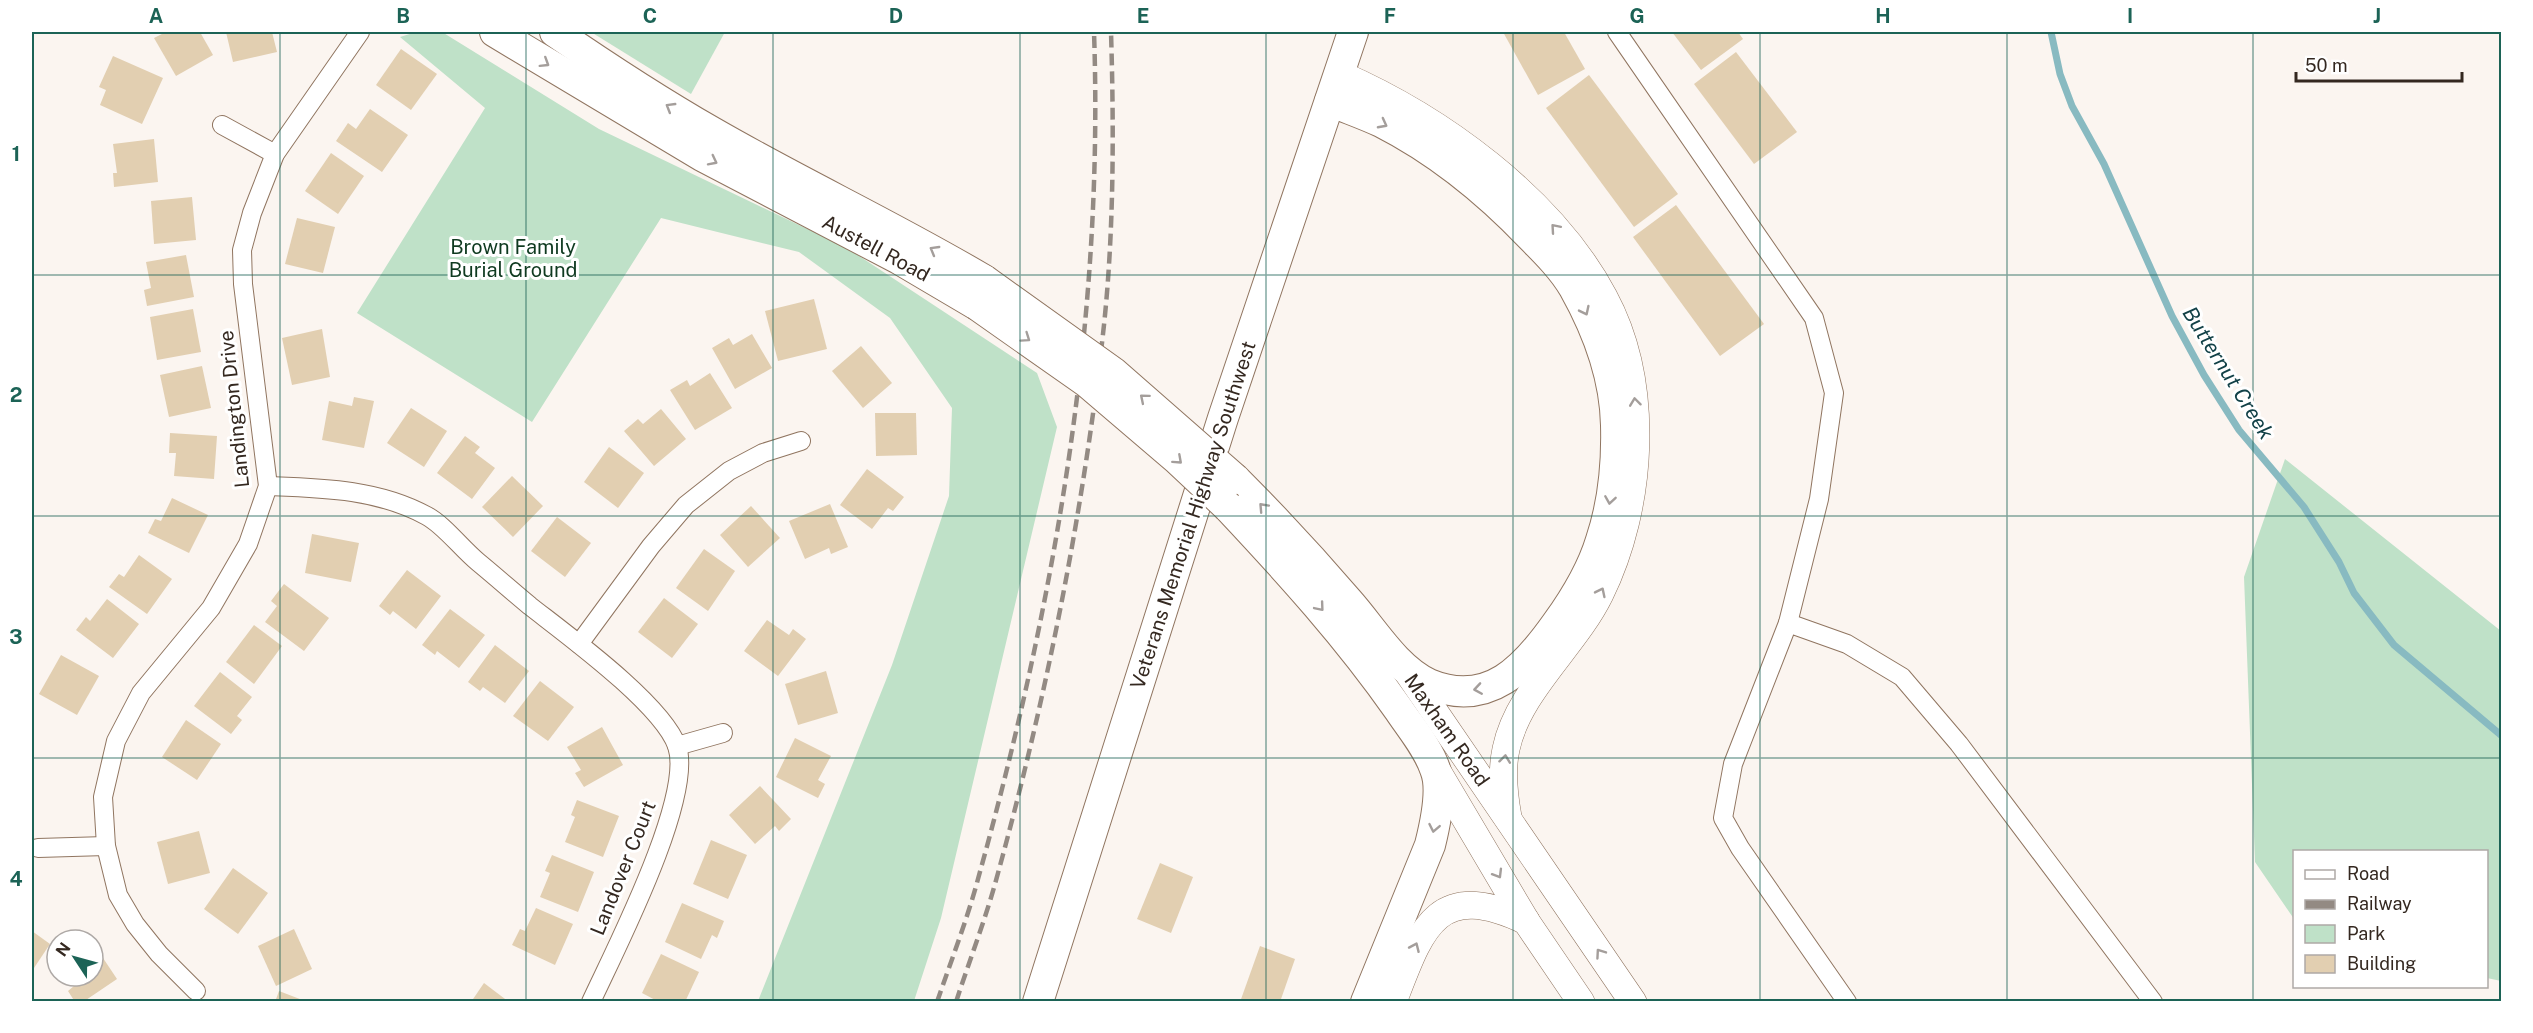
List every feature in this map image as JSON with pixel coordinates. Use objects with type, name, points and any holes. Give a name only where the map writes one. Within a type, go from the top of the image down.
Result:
[{"type":"main road","name":"Austell Road","points":[[495,32],[702,156],[899,259],[981,293],[1114,373],[1232,493]]},
{"type":"main road","name":"Austell Road","points":[[555,32],[620,77],[712,132],[925,245],[981,293]]},
{"type":"main road","name":"Veterans Memorial Highway Southwest","points":[[1038,1002],[1223,418],[1353,32]]},
{"type":"main road","points":[[1334,87],[1382,123],[1441,160],[1483,192],[1535,241],[1572,285],[1585,310],[1600,343],[1614,397],[1616,456],[1606,525],[1601,543],[1567,610],[1535,653],[1510,676],[1496,684],[1470,690],[1429,684],[1406,670]]},
{"type":"main road","points":[[1334,87],[1376,90],[1410,109],[1493,169],[1544,216],[1580,259],[1605,298],[1630,375],[1636,404],[1636,443],[1630,503],[1622,537],[1600,593],[1568,646],[1532,693],[1512,730],[1503,770],[1508,817]]},
{"type":"main road","name":"Maxham Road","points":[[1232,493],[1285,550],[1406,670],[1633,1002]]},
{"type":"main road","name":"Maxham Road","points":[[1285,550],[1329,618],[1379,682],[1436,770],[1526,921],[1581,1002]]},
{"type":"main road","points":[[1366,1002],[1430,845],[1435,824],[1436,770]]},
{"type":"main road","points":[[1393,1002],[1418,940],[1425,928],[1436,918],[1450,910],[1475,905],[1504,910],[1526,921]]},
{"type":"street","name":"Landington Drive","points":[[196,991],[159,954],[135,924],[118,895],[106,846],[103,797],[116,741],[141,693],[211,608],[248,544],[268,486],[243,284],[242,250],[252,213],[275,154],[360,32]]},
{"type":"street","points":[[1617,32],[1814,318],[1834,393],[1819,499],[1788,623],[1732,764],[1723,818],[1740,848],[1847,1002]]},
{"type":"street","points":[[222,125],[275,154]]},
{"type":"street","points":[[579,644],[651,546],[686,505],[729,471],[763,453],[801,441]]},
{"type":"street","name":"Landover Court","points":[[268,486],[338,488],[394,502],[429,517],[477,561],[634,692],[662,722],[677,746],[679,774],[673,806],[662,843],[591,1002]]},
{"type":"street","points":[[1788,623],[1847,644],[1902,677],[1959,744],[2153,1002]]},
{"type":"street","points":[[677,746],[723,733]]},
{"type":"street","points":[[38,848],[106,846]]},
{"type":"green space","name":"Brown Family Burial Ground","points":[[416,32],[442,32],[599,129],[847,248],[1037,373],[1057,427],[941,918],[914,1001],[758,1001],[892,665],[949,496],[952,408],[890,318],[799,252],[661,218],[532,422],[357,313],[485,108],[400,37]]},
{"type":"green space","points":[[591,32],[725,32],[691,94]]},
{"type":"green space","points":[[2285,459],[2501,631],[2501,981],[2488,978],[2488,850],[2293,850],[2293,918],[2255,862],[2244,577]]},
{"type":"building","points":[[166,32],[200,32],[213,55],[176,76],[154,38]]},
{"type":"building","points":[[226,32],[272,32],[277,52],[233,62]]},
{"type":"building","points":[[1503,32],[1564,32],[1585,69],[1538,95]]},
{"type":"building","points":[[1672,32],[1738,32],[1743,39],[1701,70]]},
{"type":"building","points":[[401,49],[437,74],[411,110],[376,85]]},
{"type":"building","points":[[1736,52],[1797,132],[1754,164],[1694,84]]},
{"type":"building","points":[[113,56],[163,78],[142,124],[100,105],[106,90],[99,87]]},
{"type":"building","points":[[1589,75],[1678,194],[1634,227],[1546,108]]},
{"type":"building","points":[[370,109],[408,135],[382,172],[336,141],[348,123],[356,129]]},
{"type":"building","points":[[154,139],[158,182],[114,187],[113,173],[117,173],[113,144]]},
{"type":"building","points":[[331,153],[364,176],[338,214],[305,191]]},
{"type":"building","points":[[192,197],[196,240],[154,244],[151,201]]},
{"type":"building","points":[[1676,205],[1764,324],[1720,356],[1633,237]]},
{"type":"building","points":[[297,218],[335,227],[323,273],[285,264]]},
{"type":"building","points":[[186,255],[194,297],[147,306],[144,290],[151,288],[146,262]]},
{"type":"building","points":[[814,299],[827,349],[778,361],[765,311]]},
{"type":"building","points":[[193,309],[201,352],[157,360],[150,317]]},
{"type":"building","points":[[322,329],[330,377],[292,385],[282,338]]},
{"type":"building","points":[[752,334],[772,368],[735,389],[712,348],[729,338],[733,345]]},
{"type":"building","points":[[861,346],[892,383],[863,408],[832,371]]},
{"type":"building","points":[[202,366],[211,408],[169,417],[160,375]]},
{"type":"building","points":[[710,373],[732,408],[695,430],[670,390],[687,380],[690,386]]},
{"type":"building","points":[[354,397],[374,401],[364,448],[322,440],[329,401],[352,406]]},
{"type":"building","points":[[411,408],[447,431],[424,467],[387,443]]},
{"type":"building","points":[[661,409],[686,439],[654,466],[624,431],[638,419],[643,424]]},
{"type":"building","points":[[875,413],[916,413],[917,455],[876,456]]},
{"type":"building","points":[[170,433],[217,436],[214,479],[174,476],[176,453],[169,453]]},
{"type":"building","points":[[465,436],[480,447],[475,453],[495,468],[472,499],[437,473]]},
{"type":"building","points":[[609,447],[644,473],[618,508],[584,482]]},
{"type":"building","points":[[867,469],[904,497],[893,511],[888,508],[872,529],[840,505]]},
{"type":"building","points":[[512,476],[543,506],[513,537],[482,507]]},
{"type":"building","points":[[172,498],[208,515],[189,553],[148,533],[155,519],[161,521]]},
{"type":"building","points":[[830,504],[848,547],[831,554],[829,548],[805,559],[789,521]]},
{"type":"building","points":[[751,506],[780,538],[748,567],[720,535]]},
{"type":"building","points":[[557,517],[591,543],[565,577],[531,551]]},
{"type":"building","points":[[312,534],[359,543],[351,582],[305,573]]},
{"type":"building","points":[[704,549],[735,571],[708,611],[676,588]]},
{"type":"building","points":[[139,555],[172,579],[147,614],[109,587],[119,574],[124,577]]},
{"type":"building","points":[[407,570],[441,596],[416,629],[393,611],[390,615],[379,606]]},
{"type":"building","points":[[284,584],[329,618],[304,651],[265,622],[277,606],[271,601]]},
{"type":"building","points":[[664,598],[698,624],[672,658],[638,632]]},
{"type":"building","points":[[107,599],[139,624],[113,658],[76,630],[86,617],[90,621]]},
{"type":"building","points":[[450,609],[485,635],[459,668],[437,651],[435,655],[422,645]]},
{"type":"building","points":[[767,620],[789,635],[793,629],[806,639],[778,676],[744,651]]},
{"type":"building","points":[[254,625],[282,646],[254,684],[226,662]]},
{"type":"building","points":[[495,645],[529,671],[505,703],[483,687],[480,691],[468,682]]},
{"type":"building","points":[[61,655],[99,676],[77,715],[39,694]]},
{"type":"building","points":[[826,671],[838,713],[798,725],[785,684]]},
{"type":"building","points":[[220,672],[252,697],[237,716],[242,720],[231,734],[194,706]]},
{"type":"building","points":[[540,681],[574,707],[548,741],[513,716]]},
{"type":"building","points":[[186,720],[221,744],[197,780],[162,757]]},
{"type":"building","points":[[602,727],[623,765],[584,787],[575,773],[581,770],[567,747]]},
{"type":"building","points":[[795,738],[831,756],[818,780],[825,784],[818,798],[776,777]]},
{"type":"building","points":[[760,786],[791,819],[779,831],[775,826],[755,844],[729,815]]},
{"type":"building","points":[[577,800],[619,816],[603,857],[565,842],[575,817],[571,815]]},
{"type":"building","points":[[199,831],[210,873],[168,884],[157,842]]},
{"type":"building","points":[[711,840],[747,855],[728,899],[693,884]]},
{"type":"building","points":[[552,855],[594,872],[578,912],[540,897],[550,873],[545,871]]},
{"type":"building","points":[[1160,863],[1193,877],[1171,933],[1137,919]]},
{"type":"building","points":[[233,868],[268,893],[238,934],[204,909]]},
{"type":"building","points":[[682,903],[724,921],[717,938],[712,935],[701,959],[665,942]]},
{"type":"building","points":[[536,908],[573,924],[555,965],[512,945],[520,929],[525,931]]},
{"type":"building","points":[[294,929],[312,969],[276,986],[258,946]]},
{"type":"building","points":[[32,931],[45,940],[45,952],[32,971]]},
{"type":"building","points":[[1260,946],[1295,959],[1280,1002],[1240,1002]]},
{"type":"building","points":[[661,954],[699,972],[685,1002],[659,1002],[642,993]]},
{"type":"building","points":[[105,961],[117,979],[105,987]]},
{"type":"building","points":[[484,983],[509,1002],[471,1002]]},
{"type":"building","points":[[72,988],[104,988],[83,1002],[75,1002],[68,991]]},
{"type":"building","points":[[279,991],[305,1001],[305,1002],[275,1002]]},
{"type":"waterway","name":"Butternut Creek","points":[[2051,32],[2060,74],[2072,106],[2104,164],[2172,316],[2204,375],[2239,430],[2304,507],[2339,562],[2354,593],[2394,645],[2502,736]]},
{"type":"railway","points":[[937,1002],[974,894],[1006,775],[1030,670],[1069,460],[1082,354],[1091,247],[1095,140],[1094,32]]},
{"type":"railway","points":[[956,1002],[995,884],[1013,816],[1046,679],[1073,542],[1094,404],[1107,297],[1113,145],[1111,32]]}]
